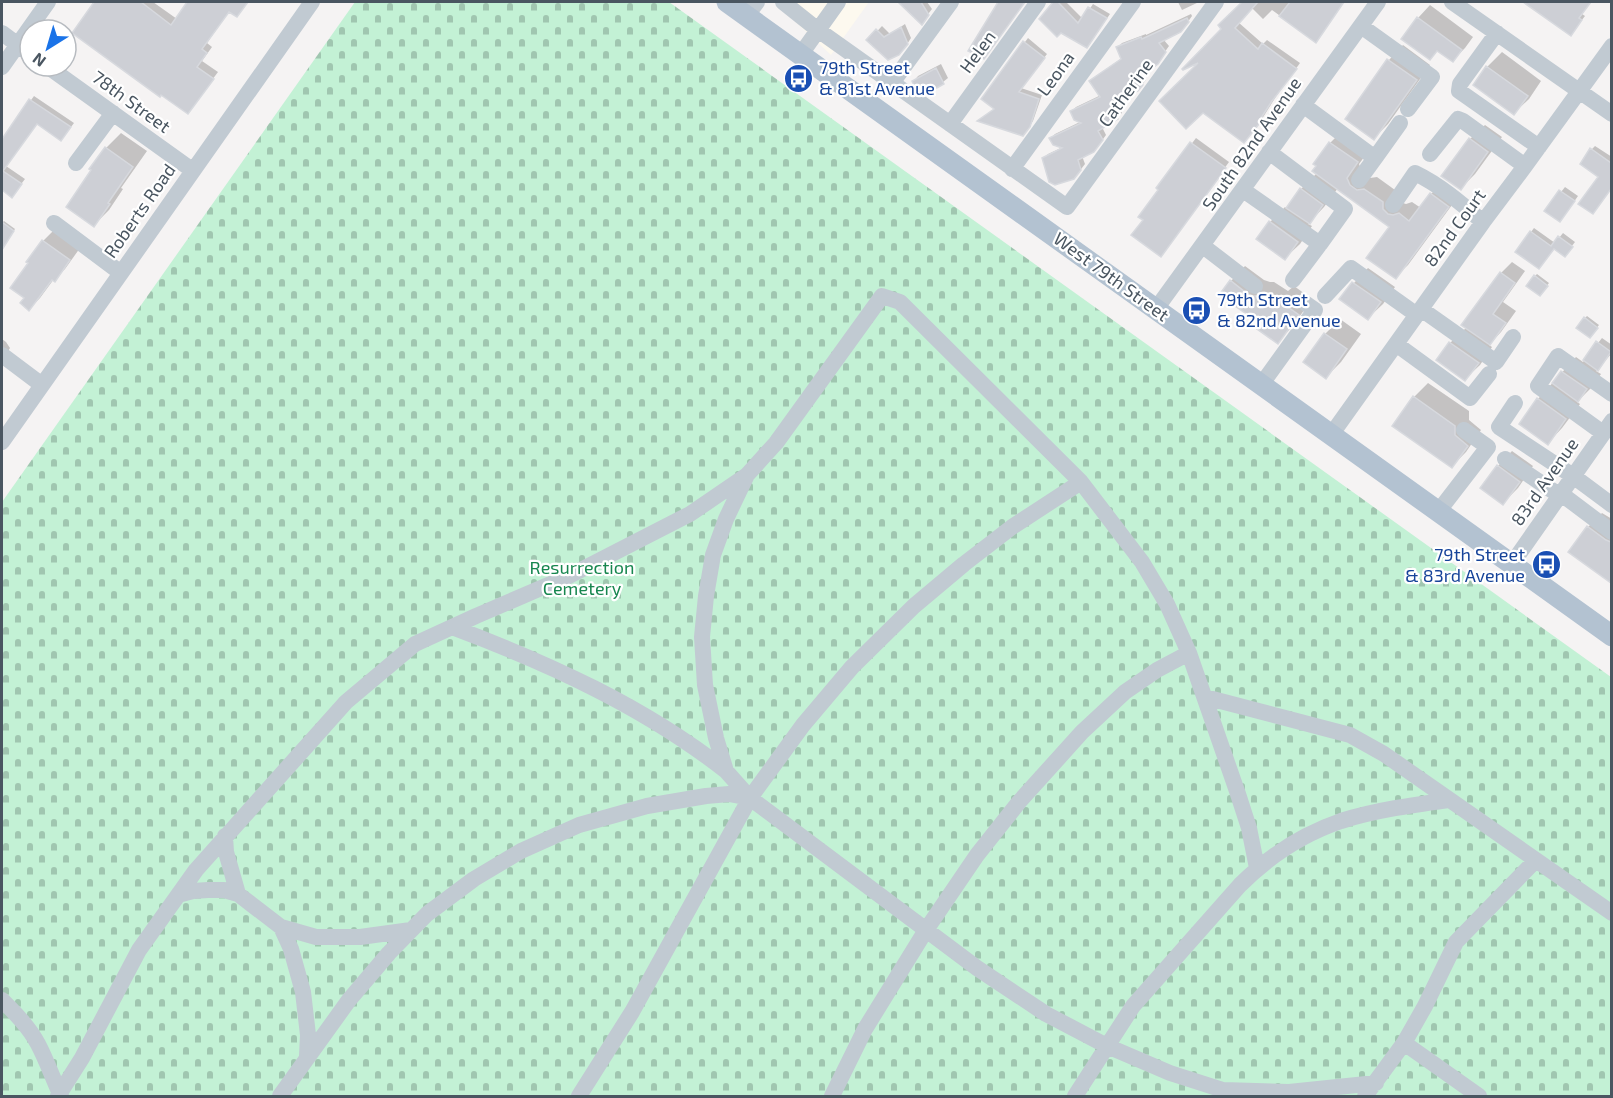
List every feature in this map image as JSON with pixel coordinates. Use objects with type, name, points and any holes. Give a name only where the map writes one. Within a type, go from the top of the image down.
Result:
[{"type":"main road","name":"West 79th Street","points":[[728,2],[752,8],[801,54],[1611,636]]},
{"type":"street","points":[[40,18],[48,2]]},
{"type":"street","name":"Roberts Road","points":[[2,442],[312,2]]},
{"type":"street","points":[[783,2],[818,30],[1012,169]]},
{"type":"street","points":[[801,54],[838,2]]},
{"type":"street","points":[[892,83],[951,2]]},
{"type":"street","name":"Helen","points":[[950,124],[1038,2]]},
{"type":"street","name":"Leona","points":[[1012,169],[1133,2]]},
{"type":"street","name":"Catherine","points":[[1012,169],[1067,207],[1216,2]]},
{"type":"street","name":"South 82nd Avenue","points":[[1156,309],[1378,2]]},
{"type":"street","points":[[1452,2],[1611,114]]},
{"type":"street","points":[[1359,180],[1432,77],[1361,26]]},
{"type":"street","points":[[2,33],[18,45]]},
{"type":"street","points":[[1497,33],[1460,84],[1459,91],[1539,147]]},
{"type":"street","name":"82nd Court","points":[[1331,435],[1611,46]]},
{"type":"street","points":[[2,68],[18,54]]},
{"type":"street","name":"78th Street","points":[[64,78],[192,170]]},
{"type":"street","points":[[1303,105],[1375,158]]},
{"type":"street","points":[[76,163],[113,113]]},
{"type":"street","points":[[1430,154],[1458,119],[1525,166]]},
{"type":"street","points":[[1269,152],[1345,209],[1293,280]]},
{"type":"street","points":[[1393,205],[1415,173],[1430,180],[1483,222]]},
{"type":"street","points":[[1243,190],[1320,244]]},
{"type":"street","points":[[54,223],[121,273]]},
{"type":"street","points":[[1203,246],[1255,286]]},
{"type":"street","points":[[1325,297],[1351,268],[1496,362],[1513,337]]},
{"type":"street","points":[[60,1096],[139,950],[196,870],[346,702],[415,644],[569,576],[690,514],[747,475],[776,443],[882,296],[900,302],[1081,482],[1142,562],[1167,604],[1189,652],[1246,820],[1257,868]]},
{"type":"street","points":[[1261,385],[1315,310],[1305,303]]},
{"type":"street","points":[[1396,344],[1470,398],[1489,374]]},
{"type":"street","points":[[2,355],[42,385]]},
{"type":"street","points":[[1607,434],[1538,386],[1558,356],[1611,394]]},
{"type":"street","points":[[1515,403],[1499,427],[1573,476],[1611,505]]},
{"type":"street","points":[[1438,512],[1488,447],[1464,430]]},
{"type":"street","name":"83rd Avenue","points":[[1511,565],[1573,476],[1607,434]]},
{"type":"street","points":[[1505,459],[1560,494],[1611,532]]},
{"type":"street","points":[[726,771],[716,738],[705,685],[702,637],[713,555],[726,519],[747,475]]},
{"type":"street","points":[[579,1096],[632,1012],[750,798],[803,724],[852,667],[914,606],[1012,527],[1081,482]]},
{"type":"street","points":[[452,627],[500,645],[602,693],[657,723],[696,748],[726,771],[750,798],[977,968],[1046,1014],[1107,1046],[1224,1093],[1289,1092],[1376,1083]]},
{"type":"street","points":[[832,1096],[865,1029],[926,930],[977,855],[1019,802],[1082,732],[1125,692],[1189,652]]},
{"type":"street","points":[[1205,697],[1350,735],[1384,754],[1611,913]]},
{"type":"street","points":[[280,1096],[349,1000],[389,953],[427,914],[474,879],[521,851],[579,825],[647,806],[706,796],[729,794],[750,798]]},
{"type":"street","points":[[1075,1096],[1133,1006],[1257,868],[1309,835],[1340,822],[1406,806],[1449,800]]},
{"type":"street","points":[[225,836],[226,852],[238,894]]},
{"type":"street","points":[[1365,1096],[1404,1043],[1456,942],[1536,860]]},
{"type":"street","points":[[178,895],[208,890],[224,890],[238,894],[281,927],[316,937],[360,937],[411,930]]},
{"type":"street","points":[[281,927],[291,949],[303,992],[308,1035],[307,1056]]},
{"type":"street","points":[[2,1000],[37,1042],[60,1096]]},
{"type":"street","points":[[1404,1043],[1479,1096]]},
{"type":"shaded area","points":[[774,2],[869,2],[831,55]]},
{"type":"green space","name":"Resurrection Cemetery","points":[[355,2],[669,2],[1611,677],[1611,1096],[2,1096],[2,502]]},
{"type":"building","points":[[94,2],[141,2],[171,25],[187,2],[248,2],[237,17],[229,12],[202,49],[207,53],[197,67],[214,79],[188,114],[161,95],[160,97],[78,37],[78,25]]},
{"type":"building","points":[[898,2],[921,2],[929,15],[922,25]]},
{"type":"building","points":[[998,2],[1025,2],[984,59],[968,51]]},
{"type":"building","points":[[1053,2],[1058,2],[1078,23],[1088,7],[1107,18],[1087,48],[1061,33],[1057,37],[1039,19]]},
{"type":"building","points":[[1242,2],[1258,2],[1235,28],[1258,49],[1262,43],[1297,69],[1244,143],[1203,113],[1186,129],[1159,101],[1198,63],[1182,69],[1221,29],[1218,25]]},
{"type":"building","points":[[1290,2],[1344,2],[1316,43],[1279,16]]},
{"type":"building","points":[[1523,2],[1591,2],[1579,18],[1582,20],[1571,36]]},
{"type":"building","points":[[1417,17],[1462,50],[1453,62],[1437,51],[1430,60],[1401,39]]},
{"type":"building","points":[[1187,18],[1189,22],[1181,32],[1159,43],[1166,52],[1158,64],[1139,78],[1143,85],[1138,91],[1110,104],[1118,119],[1098,131],[1103,140],[1094,152],[1078,160],[1081,170],[1074,179],[1055,185],[1049,182],[1042,158],[1062,148],[1053,145],[1049,138],[1081,123],[1074,120],[1070,111],[1100,97],[1089,81],[1121,59],[1116,47],[1141,37],[1142,39]]},
{"type":"building","points":[[901,27],[908,44],[899,55],[888,60],[866,40],[876,29],[884,37]]},
{"type":"building","points":[[1023,41],[1045,58],[1019,92],[1039,99],[1030,127],[1023,136],[977,121],[994,109],[981,99]]},
{"type":"building","points":[[1387,59],[1417,80],[1374,140],[1345,119]]},
{"type":"building","points":[[1486,66],[1528,96],[1514,115],[1473,85]]},
{"type":"building","points":[[936,68],[944,84],[926,94],[914,86],[912,81]]},
{"type":"building","points":[[29,99],[71,127],[61,141],[37,124],[3,171],[22,184],[12,198],[2,190],[2,139]]},
{"type":"building","points":[[1469,138],[1488,152],[1461,190],[1441,176]]},
{"type":"building","points":[[1190,142],[1226,168],[1161,257],[1131,235],[1143,220],[1138,217],[1158,190],[1156,188]]},
{"type":"building","points":[[1329,142],[1358,162],[1347,178],[1350,185],[1357,190],[1364,189],[1383,202],[1383,209],[1388,214],[1399,213],[1409,221],[1430,193],[1449,207],[1396,279],[1366,258],[1389,227],[1312,171],[1316,166],[1313,164]]},
{"type":"building","points":[[105,147],[133,167],[94,227],[66,207]]},
{"type":"building","points":[[1590,148],[1611,163],[1611,189],[1593,214],[1578,204],[1598,177],[1580,164]]},
{"type":"building","points":[[1300,188],[1323,205],[1310,224],[1286,208]]},
{"type":"building","points":[[1559,190],[1575,201],[1560,222],[1544,211]]},
{"type":"building","points":[[1269,221],[1298,242],[1285,260],[1256,239]]},
{"type":"building","points":[[2,222],[14,231],[2,250]]},
{"type":"building","points":[[1530,231],[1551,246],[1558,236],[1573,247],[1565,257],[1554,249],[1539,269],[1515,252]]},
{"type":"building","points":[[42,240],[70,260],[55,282],[52,280],[29,311],[20,303],[24,298],[10,288]]},
{"type":"building","points":[[1500,272],[1515,283],[1493,314],[1506,323],[1490,345],[1461,325]]},
{"type":"building","points":[[1534,275],[1548,286],[1540,296],[1526,286]]},
{"type":"building","points":[[1230,280],[1249,295],[1259,296],[1274,306],[1278,300],[1299,315],[1278,344],[1257,329],[1261,324],[1219,295]]},
{"type":"building","points":[[1352,282],[1381,302],[1368,320],[1339,299]]},
{"type":"building","points":[[1584,317],[1598,328],[1590,338],[1576,328]]},
{"type":"building","points":[[1324,333],[1347,349],[1326,379],[1303,362]]},
{"type":"building","points":[[1596,341],[1611,352],[1598,371],[1583,360]]},
{"type":"building","points":[[1449,342],[1479,363],[1465,381],[1436,360]]},
{"type":"building","points":[[1561,371],[1587,389],[1578,402],[1552,383]]},
{"type":"building","points":[[1413,396],[1455,426],[1455,435],[1468,446],[1452,468],[1392,426]]},
{"type":"building","points":[[1537,398],[1566,419],[1548,445],[1519,424]]},
{"type":"building","points":[[1497,465],[1520,482],[1503,505],[1480,488]]},
{"type":"building","points":[[1587,526],[1611,542],[1611,583],[1568,552]]},
{"type":"place","name":"79th Street & 81st Avenue","points":[[798,78]]},
{"type":"place","name":"79th Street & 82nd Avenue","points":[[1196,310]]},
{"type":"place","name":"79th Street & 83rd Avenue","points":[[1546,565]]}]
